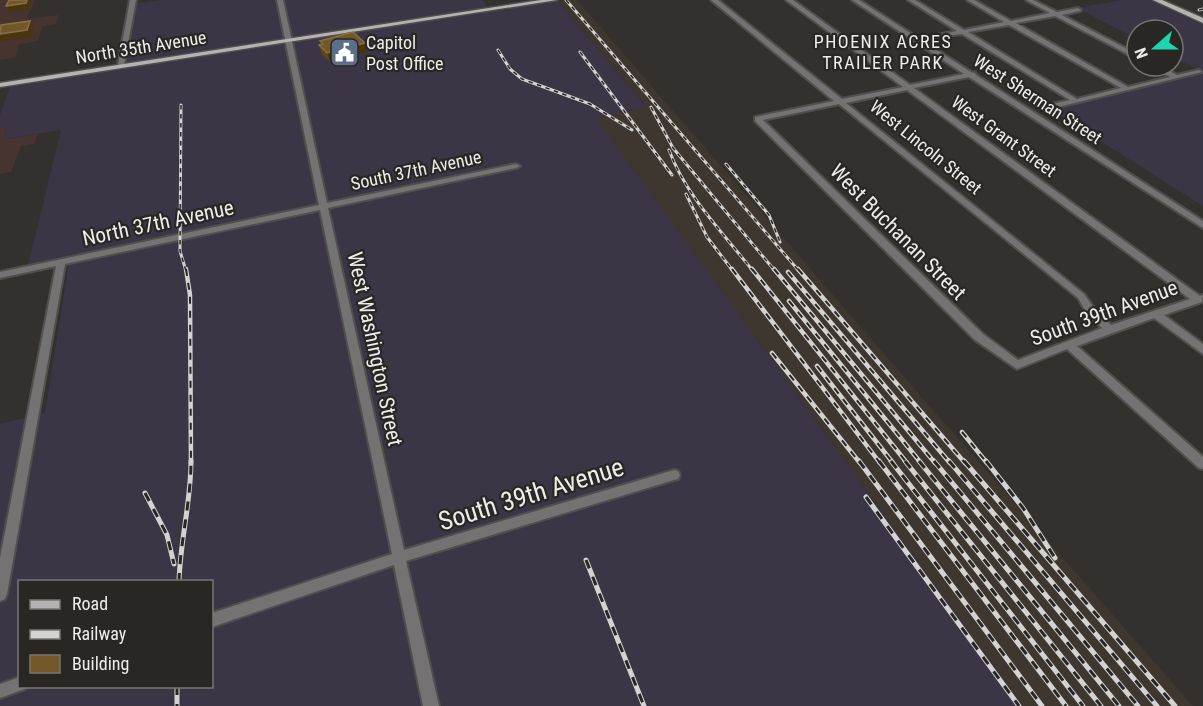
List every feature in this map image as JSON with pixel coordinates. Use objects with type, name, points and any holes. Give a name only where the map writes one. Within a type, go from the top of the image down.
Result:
[{"type":"main road","name":"North 35th Avenue","points":[[0,84],[554,0]]},
{"type":"main road","points":[[1156,0],[1203,21]]},
{"type":"street","points":[[121,65],[133,0]]},
{"type":"street","name":"West Washington Street","points":[[280,0],[431,706]]},
{"type":"street","name":"West Lincoln Street","points":[[714,0],[1081,296],[1092,313],[1109,329]]},
{"type":"street","name":"West Grant Street","points":[[789,0],[1201,299]]},
{"type":"street","name":"West Sherman Street","points":[[855,0],[973,74],[1203,225]]},
{"type":"street","points":[[911,0],[1076,101]]},
{"type":"street","points":[[970,0],[1126,89]]},
{"type":"street","points":[[1029,0],[1125,51]]},
{"type":"street","points":[[939,36],[1078,10]]},
{"type":"street","points":[[1185,75],[1199,72]]},
{"type":"street","points":[[841,101],[973,74]]},
{"type":"street","points":[[1050,107],[1172,78]]},
{"type":"street","name":"West Buchanan Street","points":[[841,101],[758,119],[979,337],[1017,364]]},
{"type":"street","name":"South 37th Avenue","points":[[324,207],[516,166]]},
{"type":"street","name":"North 37th Avenue","points":[[0,275],[324,207]]},
{"type":"street","points":[[0,594],[61,262]]},
{"type":"street","name":"South 39th Avenue","points":[[1017,364],[1109,329],[1201,299]]},
{"type":"street","points":[[1156,314],[1203,350]]},
{"type":"street","points":[[1068,344],[1203,464]]},
{"type":"street","name":"South 39th Avenue","points":[[213,620],[400,557],[674,475]]},
{"type":"street","points":[[0,691],[18,685]]},
{"type":"shaded area","points":[[0,0],[35,0],[27,19],[59,15],[56,24],[43,26],[38,41],[20,44],[15,58],[0,60]]},
{"type":"shaded area","points":[[162,0],[483,0],[490,11],[557,0],[647,108],[597,119],[1023,706],[0,706],[0,424],[45,413],[70,256],[28,265],[61,130],[4,139],[7,128],[0,128],[0,115],[10,86],[124,68],[137,3]]},
{"type":"shaded area","points":[[557,0],[577,0],[1193,706],[1023,706],[596,118],[646,107]]},
{"type":"shaded area","points":[[1122,0],[1149,0],[1203,25],[1203,72],[1185,63],[1185,18],[1125,18],[1125,33],[1077,8]]},
{"type":"shaded area","points":[[1203,73],[1203,206],[1048,108],[1185,78]]},
{"type":"shaded area","points":[[7,127],[4,139],[38,134],[34,144],[21,146],[11,172],[0,174],[0,128]]},
{"type":"building","points":[[9,0],[27,0],[26,3],[6,6]]},
{"type":"building","points":[[30,21],[27,30],[0,34],[1,25]]},
{"type":"building","points":[[353,32],[365,43],[327,53],[319,45],[323,44],[320,41]]},
{"type":"railway","points":[[566,0],[799,271]]},
{"type":"railway","points":[[1199,10],[1203,9]]},
{"type":"railway","points":[[498,50],[510,69],[522,79],[590,104],[632,130]]},
{"type":"railway","points":[[580,52],[672,175]]},
{"type":"railway","points":[[181,105],[180,251],[186,271]]},
{"type":"railway","points":[[651,107],[673,148],[775,271]]},
{"type":"railway","points":[[669,150],[676,167],[695,198],[753,271]]},
{"type":"railway","points":[[726,164],[769,215],[780,242]]},
{"type":"railway","points":[[686,194],[707,237],[733,271]]},
{"type":"railway","points":[[186,269],[190,295],[191,461]]},
{"type":"railway","points":[[732,269],[880,463]]},
{"type":"railway","points":[[752,269],[907,463]]},
{"type":"railway","points":[[774,269],[935,463]]},
{"type":"railway","points":[[798,269],[965,463]]},
{"type":"railway","points":[[788,272],[950,463]]},
{"type":"railway","points":[[789,301],[921,463]]},
{"type":"railway","points":[[772,353],[860,463]]},
{"type":"railway","points":[[817,366],[893,463]]},
{"type":"railway","points":[[962,432],[987,463]]},
{"type":"railway","points":[[179,580],[191,461]]},
{"type":"railway","points":[[859,461],[1042,706]]},
{"type":"railway","points":[[879,461],[1066,706]]},
{"type":"railway","points":[[891,461],[1083,706]]},
{"type":"railway","points":[[905,461],[1101,706]]},
{"type":"railway","points":[[919,461],[1119,706]]},
{"type":"railway","points":[[934,461],[1138,706]]},
{"type":"railway","points":[[949,461],[1157,706]]},
{"type":"railway","points":[[964,461],[1175,706]]},
{"type":"railway","points":[[986,461],[1023,508],[1055,558]]},
{"type":"railway","points":[[145,493],[167,535],[174,564]]},
{"type":"railway","points":[[866,497],[1019,706]]},
{"type":"railway","points":[[586,560],[644,706]]},
{"type":"railway","points":[[177,688],[177,706]]},
{"type":"place","name":"Capitol Post Office","points":[[345,52]]},
{"type":"district","name":"PHOENIX ACRES TRAILER PARK","points":[[883,51]]}]
